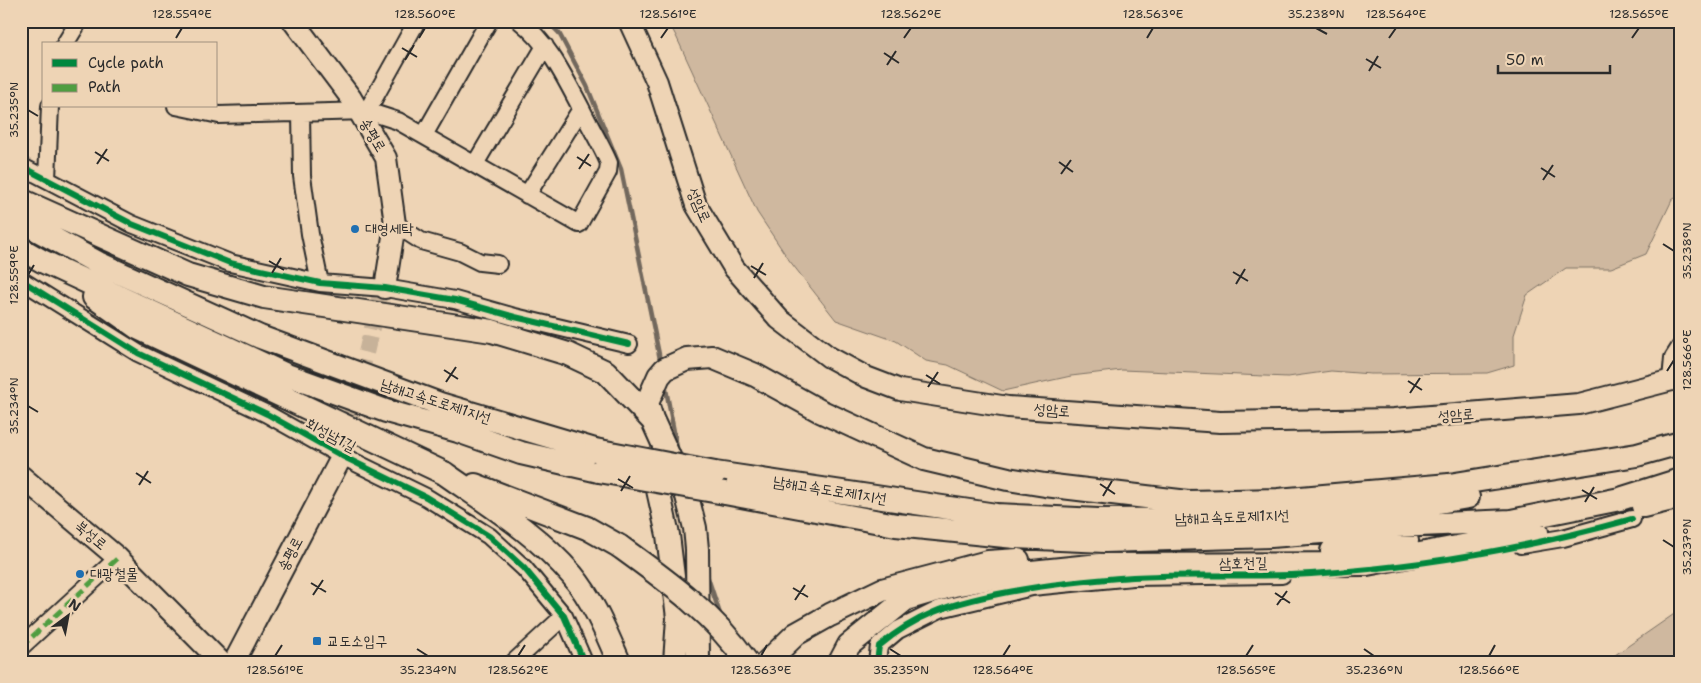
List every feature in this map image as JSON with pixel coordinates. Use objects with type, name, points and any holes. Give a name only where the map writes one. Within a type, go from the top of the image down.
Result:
[{"type":"highway","points":[[21,200],[188,275],[264,297],[492,331],[568,354],[606,372],[652,419],[658,490],[668,535],[678,618],[675,662]]},
{"type":"highway","name":"남해고속도로제1지선","points":[[21,221],[98,263],[260,337],[597,460]]},
{"type":"highway","name":"남해고속도로제1지선","points":[[21,249],[42,261],[284,374],[386,410],[458,431],[521,453],[597,460],[720,483],[896,525],[1014,537],[1096,540],[1272,536],[1396,526],[1511,522],[1620,499],[1680,480]]},
{"type":"highway","points":[[42,261],[138,328],[444,473],[587,528],[619,546],[685,595],[735,645],[747,662]]},
{"type":"highway","points":[[698,662],[697,549],[695,528],[687,496],[652,419],[647,403],[659,376],[665,369],[686,359],[712,357],[755,375],[820,411],[924,458],[1017,481],[1188,502],[1278,500],[1450,485],[1637,455],[1680,443]]},
{"type":"highway","name":"남해고속도로제1지선","points":[[720,483],[996,515],[1098,520],[1235,519],[1349,512],[1432,503],[1584,478],[1680,456]]},
{"type":"highway","points":[[444,473],[529,532],[572,575],[600,618],[619,662]]},
{"type":"highway","points":[[840,662],[849,645],[906,599],[954,585],[992,577],[1100,565],[1367,564],[1536,532],[1680,497]]},
{"type":"highway","points":[[767,662],[796,634],[882,590],[988,562],[1071,556],[1262,554],[1337,551],[1417,540],[1511,522]]},
{"type":"main road","name":"송평로","points":[[293,21],[363,111],[386,158],[395,224],[382,293]]},
{"type":"main road","name":"성암로","points":[[629,21],[657,82],[696,205],[734,268],[779,319],[830,357],[866,377],[900,390],[1008,407],[1220,422],[1394,419],[1560,406],[1579,404],[1675,379]]},
{"type":"main road","name":"송평로","points":[[234,662],[343,451]]},
{"type":"main road","name":"북성로","points":[[21,476],[118,558],[221,662]]},
{"type":"street","points":[[70,42],[79,21]]},
{"type":"street","points":[[363,111],[417,21]]},
{"type":"street","points":[[424,135],[489,21]]},
{"type":"street","points":[[187,108],[219,114],[363,111],[394,119],[578,224],[608,172],[609,163],[570,84],[545,46],[520,21]]},
{"type":"street","points":[[475,164],[545,46]]},
{"type":"street","points":[[47,179],[50,108]]},
{"type":"street","points":[[527,195],[581,109]]},
{"type":"street","points":[[301,113],[302,176],[310,234],[320,283]]},
{"type":"street","points":[[21,166],[132,224],[230,263],[320,283],[382,293],[455,300],[516,317],[630,344]]},
{"type":"street","points":[[395,224],[425,243],[460,252],[485,264],[498,264]]},
{"type":"street","name":"회성남1길","points":[[21,280],[138,353],[343,451],[426,497],[489,536],[524,568],[564,616],[584,662]]},
{"type":"street","points":[[1675,379],[1673,358],[1680,347]]},
{"type":"street","name":"삼호천길","points":[[877,662],[879,646],[898,630],[940,608],[1032,587],[1133,577],[1310,574],[1391,568],[1563,538],[1632,519]]},
{"type":"street","points":[[21,647],[118,558]]},
{"type":"street","points":[[514,662],[564,616]]},
{"type":"shaded area","points":[[668,21],[1680,21],[1680,195],[1672,200],[1646,254],[1611,268],[1566,268],[1527,295],[1514,335],[1514,365],[1487,373],[1371,374],[1331,371],[1288,377],[1122,370],[1071,376],[1003,391],[948,365],[926,361],[896,341],[836,320],[789,260],[757,212]]},
{"type":"shaded area","points":[[1680,610],[1680,662],[1605,662]]},
{"type":"waterway","points":[[547,21],[559,33],[587,86],[621,169],[661,364]]},
{"type":"waterway","points":[[665,384],[678,453]]},
{"type":"waterway","points":[[707,575],[721,617]]},
{"type":"tunnel","points":[[344,446],[379,298]]},
{"type":"marked path","points":[[21,647],[118,558]]},
{"type":"cycle path","points":[[21,166],[132,224],[230,263],[320,283],[385,288],[455,300],[515,317],[629,344]]},
{"type":"cycle path","points":[[21,280],[138,353],[267,414],[342,456],[426,497],[489,536],[524,568],[564,616],[584,662]]},
{"type":"cycle path","points":[[877,662],[879,646],[921,618],[949,606],[1015,591],[1065,583],[1133,577],[1289,575],[1393,567],[1473,555],[1553,539],[1632,519]]},
{"type":"place","name":"대영세탁","points":[[355,229]]},
{"type":"place","name":"대광철물","points":[[80,574]]},
{"type":"place","name":"교도소입구","points":[[317,641]]}]
